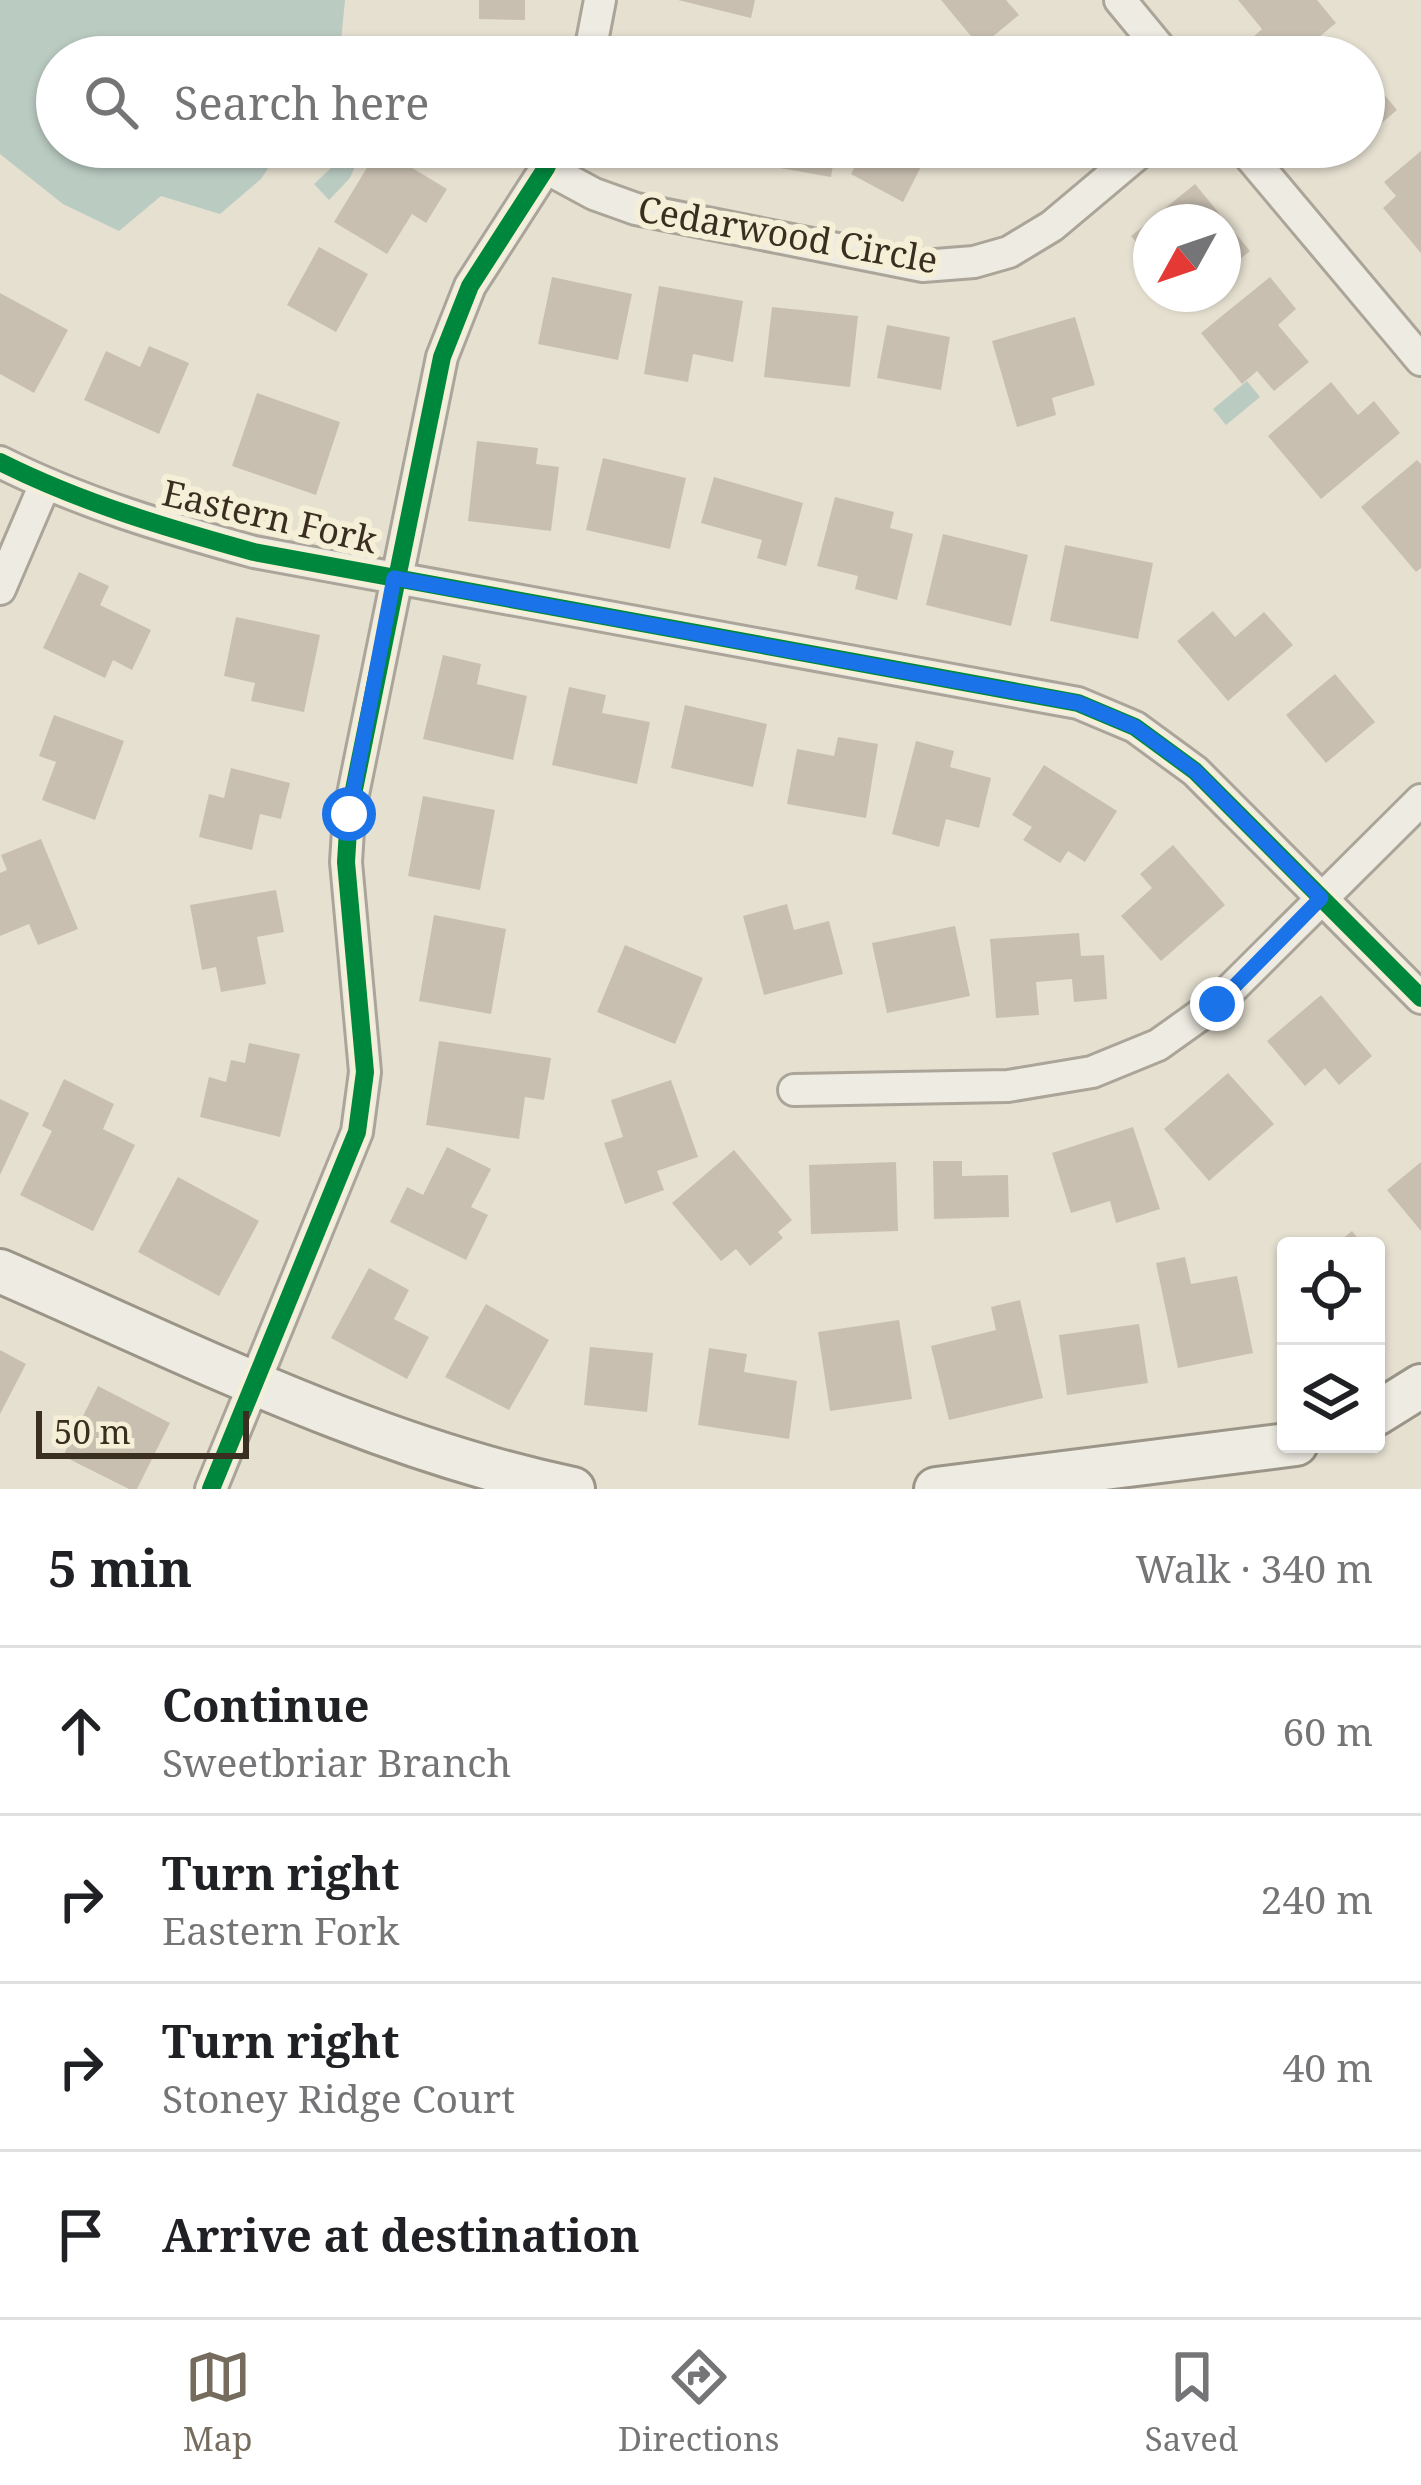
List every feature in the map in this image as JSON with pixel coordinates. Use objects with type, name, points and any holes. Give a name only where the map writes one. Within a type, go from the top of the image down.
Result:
[{"type":"street","points":[[593,36],[600,0]]},
{"type":"street","points":[[1120,0],[1150,36]]},
{"type":"street","points":[[212,1489],[357,1132],[365,1072],[346,862],[349,814],[394,578],[442,357],[470,286],[544,168]]},
{"type":"street","name":"Cedarwood Circle","points":[[562,168],[594,194],[636,209],[923,266],[974,262],[1010,252],[1052,226],[1121,168]]},
{"type":"street","points":[[1260,168],[1421,360]]},
{"type":"street","name":"Eastern Fork","points":[[0,462],[44,484],[254,552],[1078,703],[1135,727],[1195,771],[1421,998]]},
{"type":"street","points":[[0,589],[44,484]]},
{"type":"street","points":[[794,1090],[1008,1086],[1092,1072],[1158,1045],[1217,1004],[1421,800]]},
{"type":"street","points":[[0,1271],[257,1383],[428,1451],[512,1477],[573,1489]]},
{"type":"street","points":[[1385,1408],[1421,1386]]},
{"type":"street","points":[[936,1489],[1277,1446]]},
{"type":"shaded area","points":[[0,0],[345,0],[341,36],[36,36],[36,168],[268,168],[220,214],[161,196],[119,231],[63,204],[0,154]]},
{"type":"shaded area","points":[[354,168],[329,200],[314,184],[330,169]]},
{"type":"shaded area","points":[[1247,381],[1260,397],[1226,425],[1213,409]]},
{"type":"building","points":[[479,0],[525,0],[525,20],[479,19]]},
{"type":"building","points":[[678,0],[755,0],[751,18]]},
{"type":"building","points":[[941,0],[1006,0],[1019,15],[993,36],[971,36]]},
{"type":"building","points":[[1238,0],[1317,0],[1336,23],[1320,36],[1254,36],[1262,29]]},
{"type":"building","points":[[1385,95],[1397,110],[1385,120]]},
{"type":"building","points":[[1421,151],[1421,253],[1383,208],[1396,196],[1384,182]]},
{"type":"building","points":[[367,168],[412,168],[447,189],[426,223],[412,214],[387,254],[334,222]]},
{"type":"building","points":[[780,168],[832,168],[831,177]]},
{"type":"building","points":[[854,168],[920,168],[903,202],[851,174]]},
{"type":"building","points":[[1195,184],[1211,204],[1170,204]]},
{"type":"building","points":[[319,247],[368,274],[336,332],[287,305]]},
{"type":"building","points":[[552,277],[632,294],[618,360],[538,344]]},
{"type":"building","points":[[1270,277],[1296,309],[1278,325],[1309,362],[1274,391],[1257,371],[1242,384],[1201,333],[1227,312],[1241,312],[1241,301]]},
{"type":"building","points":[[659,286],[743,301],[733,362],[693,354],[688,382],[644,374]]},
{"type":"building","points":[[0,293],[68,330],[34,393],[0,374]]},
{"type":"building","points":[[772,307],[858,316],[850,387],[764,377]]},
{"type":"building","points":[[1075,317],[1095,385],[1052,398],[1056,415],[1017,427],[992,341]]},
{"type":"building","points":[[887,325],[950,337],[941,390],[877,378]]},
{"type":"building","points":[[149,346],[189,363],[159,434],[84,400],[106,351],[140,367]]},
{"type":"building","points":[[1331,382],[1358,415],[1374,401],[1400,433],[1321,499],[1268,436]]},
{"type":"building","points":[[257,393],[340,422],[316,495],[232,466]]},
{"type":"building","points":[[477,441],[538,448],[536,464],[559,467],[551,531],[468,521]]},
{"type":"building","points":[[603,458],[686,478],[670,549],[586,530]]},
{"type":"building","points":[[1417,460],[1421,464],[1421,568],[1416,572],[1361,507]]},
{"type":"building","points":[[714,477],[803,503],[786,566],[757,558],[762,540],[701,523]]},
{"type":"building","points":[[835,497],[894,512],[890,528],[913,534],[897,600],[855,589],[858,576],[817,566]]},
{"type":"building","points":[[943,534],[1028,555],[1011,626],[926,605]]},
{"type":"building","points":[[1065,545],[1153,563],[1138,639],[1050,621]]},
{"type":"building","points":[[79,572],[109,586],[100,605],[151,630],[132,670],[113,660],[105,678],[43,648]]},
{"type":"building","points":[[1213,611],[1235,637],[1264,612],[1293,645],[1228,701],[1177,641]]},
{"type":"building","points":[[236,617],[320,635],[304,712],[251,701],[255,683],[224,676]]},
{"type":"building","points":[[443,655],[481,664],[477,684],[527,696],[513,760],[423,739]]},
{"type":"building","points":[[1335,674],[1375,722],[1326,763],[1286,715]]},
{"type":"building","points":[[569,687],[606,695],[602,713],[650,722],[637,784],[552,765]]},
{"type":"building","points":[[685,705],[767,724],[753,787],[671,768]]},
{"type":"building","points":[[54,715],[124,741],[95,820],[42,800],[56,762],[39,756]]},
{"type":"building","points":[[838,737],[878,744],[866,818],[787,804],[797,749],[834,756]]},
{"type":"building","points":[[916,741],[954,751],[950,767],[991,778],[979,828],[946,819],[939,847],[892,834]]},
{"type":"building","points":[[1044,765],[1117,811],[1085,862],[1068,851],[1060,863],[1023,840],[1032,827],[1012,815]]},
{"type":"building","points":[[231,768],[290,783],[281,819],[260,814],[252,850],[199,837],[209,794],[224,798]]},
{"type":"building","points":[[423,796],[495,810],[480,890],[408,876]]},
{"type":"building","points":[[41,839],[78,929],[38,945],[29,924],[0,936],[0,873],[7,870],[1,855]]},
{"type":"building","points":[[1173,845],[1225,905],[1161,961],[1121,916],[1152,888],[1140,874]]},
{"type":"building","points":[[276,890],[284,932],[257,937],[266,984],[221,992],[216,967],[202,970],[190,905]]},
{"type":"building","points":[[787,904],[794,930],[829,921],[843,974],[764,995],[743,916]]},
{"type":"building","points":[[434,915],[506,929],[491,1014],[419,1001]]},
{"type":"building","points":[[955,926],[970,996],[887,1013],[872,943]]},
{"type":"building","points":[[1079,933],[1081,956],[1104,955],[1107,999],[1074,1002],[1072,979],[1036,982],[1039,1015],[996,1018],[990,939]]},
{"type":"building","points":[[625,945],[703,978],[675,1044],[597,1012]]},
{"type":"building","points":[[1321,995],[1372,1056],[1339,1085],[1325,1068],[1305,1086],[1267,1041]]},
{"type":"building","points":[[439,1041],[551,1058],[544,1100],[525,1097],[519,1139],[426,1125]]},
{"type":"building","points":[[249,1043],[300,1054],[280,1137],[200,1117],[209,1077],[226,1082],[231,1060],[245,1063]]},
{"type":"building","points":[[1228,1073],[1274,1124],[1209,1181],[1164,1129]]},
{"type":"building","points":[[64,1079],[114,1104],[103,1129],[135,1145],[93,1231],[20,1195],[52,1131],[42,1126]]},
{"type":"building","points":[[671,1080],[698,1157],[657,1171],[664,1190],[625,1204],[604,1143],[623,1137],[611,1100]]},
{"type":"building","points":[[0,1099],[29,1113],[0,1175]]},
{"type":"building","points":[[1133,1127],[1160,1209],[1116,1223],[1110,1201],[1071,1213],[1052,1153]]},
{"type":"building","points":[[447,1147],[491,1169],[471,1207],[488,1215],[466,1260],[390,1222],[407,1187],[423,1195]]},
{"type":"building","points":[[734,1150],[792,1220],[778,1232],[783,1238],[750,1266],[736,1249],[721,1261],[672,1203]]},
{"type":"building","points":[[933,1161],[962,1161],[962,1176],[1008,1175],[1009,1217],[934,1219]]},
{"type":"building","points":[[896,1162],[898,1231],[811,1234],[809,1165]]},
{"type":"building","points":[[1421,1162],[1421,1231],[1387,1190]]},
{"type":"building","points":[[178,1177],[259,1221],[219,1296],[138,1252]]},
{"type":"building","points":[[1185,1257],[1191,1284],[1237,1276],[1253,1353],[1178,1368],[1156,1263]]},
{"type":"building","points":[[369,1268],[409,1290],[394,1319],[429,1337],[407,1379],[331,1338]]},
{"type":"building","points":[[1020,1300],[1043,1398],[949,1420],[931,1346],[996,1330],[991,1307]]},
{"type":"building","points":[[486,1304],[549,1340],[509,1410],[445,1377]]},
{"type":"building","points":[[899,1320],[912,1399],[830,1411],[818,1332]]},
{"type":"building","points":[[1139,1324],[1148,1383],[1067,1395],[1059,1335]]},
{"type":"building","points":[[590,1347],[653,1353],[647,1412],[584,1405]]},
{"type":"building","points":[[709,1348],[747,1354],[744,1372],[797,1381],[789,1439],[698,1425]]},
{"type":"building","points":[[0,1350],[26,1364],[0,1414]]},
{"type":"building","points":[[98,1386],[170,1423],[137,1489],[63,1456]]},
{"type":"cycle path","points":[[211,1489],[357,1132],[365,1072],[346,862],[349,814],[442,357],[470,286],[546,168]]},
{"type":"cycle path","points":[[0,462],[93,502],[254,552],[1078,703],[1135,727],[1195,771],[1421,998]]},
{"type":"route","points":[[349,814],[394,578],[1078,703],[1135,727],[1195,771],[1321,898],[1217,1004]]}]
